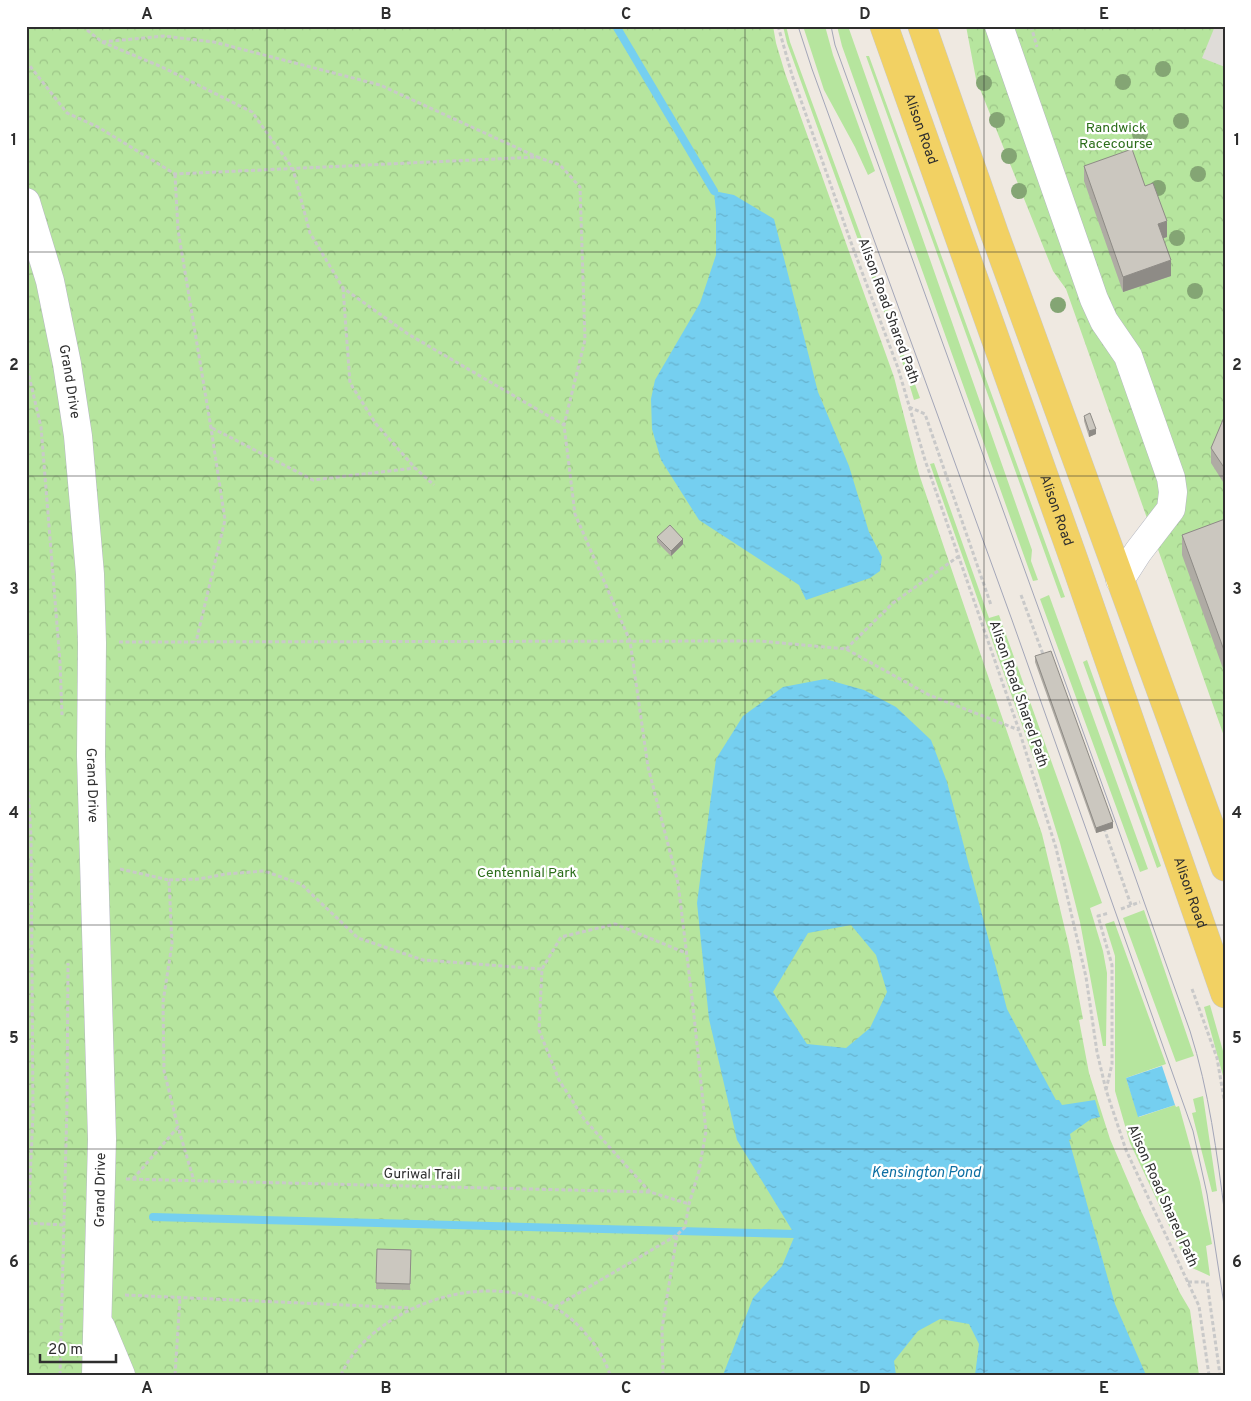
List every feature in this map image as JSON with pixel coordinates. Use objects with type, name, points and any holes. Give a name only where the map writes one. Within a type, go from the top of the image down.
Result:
[{"type":"main road","points":[[922,26],[992,226],[1225,867]]},
{"type":"main road","name":"Alison Road","points":[[885,30],[1078,569],[1224,990]]},
{"type":"street","points":[[999,26],[1094,300],[1104,321],[1128,356],[1171,478],[1173,492],[1170,509],[1120,580]]},
{"type":"street","name":"Grand Drive","points":[[26,202],[50,281],[68,373],[78,436],[90,574],[92,642],[91,756],[102,1139],[96,1375]]},
{"type":"street","points":[[98,1306],[122,1375]]},
{"type":"path","points":[[82,26],[102,42],[162,67],[252,112],[294,168],[310,233],[343,288],[408,334],[564,425]]},
{"type":"path","name":"Alison Road Shared Path","points":[[778,26],[792,75],[898,368],[925,460],[1019,730],[1058,857],[1086,977],[1097,1052],[1106,1090],[1126,1150],[1199,1306],[1209,1375]]},
{"type":"path","points":[[102,42],[164,36],[214,42],[380,85],[537,157],[560,165],[580,187],[585,340],[564,425],[575,514],[630,641],[648,768],[678,883],[706,1131],[685,1227],[678,1235],[555,1306]]},
{"type":"path","points":[[26,61],[67,113],[98,127],[175,174],[537,157]]},
{"type":"path","points":[[175,174],[178,230],[212,428],[225,520],[196,642]]},
{"type":"path","points":[[343,288],[350,383],[376,424],[415,468],[434,485]]},
{"type":"path","points":[[26,363],[41,427],[63,720]]},
{"type":"path","points":[[910,407],[925,414],[991,605]]},
{"type":"path","points":[[212,428],[313,480],[415,468]]},
{"type":"path","points":[[846,649],[893,603],[958,556]]},
{"type":"path","points":[[1022,595],[1045,660]]},
{"type":"path","points":[[92,642],[760,641],[846,649],[929,695],[1019,730]]},
{"type":"path","points":[[26,759],[31,836],[33,1094],[26,1270]]},
{"type":"path","points":[[1104,827],[1131,905]]},
{"type":"path","points":[[94,863],[169,880],[199,880],[226,874],[264,871],[301,884],[358,938],[423,960],[542,969]]},
{"type":"path","points":[[169,880],[172,944],[163,1002],[164,1070],[194,1181]]},
{"type":"path","points":[[1121,908],[1140,902]]},
{"type":"path","points":[[1106,1090],[1112,1064],[1112,965],[1098,916],[1108,913]]},
{"type":"path","points":[[650,1192],[584,1118],[559,1080],[539,1030],[542,969],[561,937],[615,924],[686,954]]},
{"type":"path","points":[[60,1375],[67,1105],[68,955]]},
{"type":"path","points":[[1192,989],[1216,1058],[1225,1106]]},
{"type":"path","name":"Guriwal Trail","points":[[178,1127],[133,1179],[650,1192],[689,1204]]},
{"type":"path","points":[[27,1223],[64,1225]]},
{"type":"path","points":[[663,1375],[662,1328],[678,1235]]},
{"type":"path","points":[[1188,1282],[1208,1282],[1220,1375]]},
{"type":"path","points":[[341,1375],[356,1351],[368,1337],[384,1324],[411,1308],[432,1299],[452,1294],[484,1290],[507,1291],[528,1295],[555,1306],[576,1322],[594,1344],[610,1375]]},
{"type":"path","points":[[98,1306],[180,1298],[411,1308]]},
{"type":"path","points":[[175,1375],[180,1298]]},
{"type":"green space","name":"Centennial Park","points":[[26,26],[773,26],[785,73],[894,377],[919,474],[1042,834],[1069,946],[1083,1019],[1079,1020],[1089,1073],[1110,1139],[1141,1211],[1190,1310],[1199,1375],[26,1375]]},
{"type":"green space","points":[[783,26],[786,26],[790,42],[920,398],[914,400],[905,370],[787,43]]},
{"type":"green space","points":[[803,26],[825,26],[833,55],[875,171],[868,175],[824,90]]},
{"type":"green space","points":[[837,26],[848,26],[1032,550],[1031,561],[1038,580],[1033,581],[842,46]]},
{"type":"green space","name":"Randwick Racecourse","points":[[966,26],[1225,26],[1225,739],[1066,289],[1053,271],[976,79]]},
{"type":"green space","points":[[866,56],[869,56],[1065,597],[1061,598]]},
{"type":"green space","points":[[934,463],[989,618],[999,615],[1102,903],[1090,908],[1103,951],[1107,973],[1106,1046],[1103,1046],[1080,922],[1060,843],[1035,762],[930,464]]},
{"type":"green space","points":[[1049,595],[1148,869],[1140,872],[1040,599]]},
{"type":"green space","points":[[1087,660],[1161,866],[1157,868],[1083,662]]},
{"type":"green space","points":[[1144,910],[1194,1056],[1176,1062],[1123,918]]},
{"type":"green space","points":[[1114,921],[1166,1064],[1126,1078],[1139,1117],[1175,1105],[1176,1107],[1179,1106],[1200,1182],[1212,1244],[1206,1246],[1210,1276],[1188,1266],[1130,1143],[1115,1091],[1115,956],[1105,924]]},
{"type":"green space","points":[[1210,1005],[1225,1058],[1225,1083],[1204,1007]]},
{"type":"green space","points":[[1203,1096],[1217,1191],[1212,1192],[1192,1113],[1196,1112],[1193,1099]]},
{"type":"shaded area","points":[[1215,26],[1225,26],[1225,67],[1202,58]]},
{"type":"water","points":[[714,191],[734,195],[774,219],[818,392],[849,466],[869,532],[882,557],[880,571],[870,578],[806,600],[799,585],[699,520],[661,460],[652,429],[651,399],[655,380],[700,303],[716,255]]},
{"type":"water","name":"Kensington Pond","points":[[825,679],[864,690],[896,707],[931,740],[947,782],[1007,1009],[1056,1100],[1059,1100],[1062,1105],[1095,1100],[1100,1117],[1091,1119],[1070,1134],[1071,1139],[1069,1140],[1115,1304],[1146,1375],[975,1375],[979,1344],[969,1324],[940,1319],[918,1331],[894,1361],[896,1375],[723,1375],[753,1298],[782,1266],[795,1235],[737,1140],[709,1019],[697,903],[716,759],[743,716],[783,687]],"holes":[[[851,925],[876,955],[887,992],[870,1028],[846,1048],[807,1044],[773,992],[808,933]]]},
{"type":"water","points":[[1162,1066],[1175,1105],[1138,1117],[1126,1078]]},
{"type":"building","points":[[1132,149],[1145,186],[1153,183],[1167,221],[1158,224],[1171,260],[1123,277],[1084,166]]},
{"type":"building","points":[[1090,413],[1096,429],[1089,431],[1084,416]]},
{"type":"building","points":[[1225,415],[1225,469],[1211,448]]},
{"type":"building","points":[[1225,519],[1225,653],[1182,535]]},
{"type":"building","points":[[670,525],[683,539],[671,551],[657,537]]},
{"type":"building","points":[[1051,651],[1113,822],[1096,828],[1035,656]]},
{"type":"building","points":[[377,1249],[411,1250],[410,1284],[376,1283]]},
{"type":"waterway","points":[[616,26],[714,191]]},
{"type":"waterway","points":[[153,1217],[795,1234]]},
{"type":"tram line","points":[[798,26],[1012,620],[1193,1131],[1207,1194],[1225,1311]]},
{"type":"tram line","points":[[831,26],[835,45],[1190,1031],[1207,1099],[1225,1216]]}]
